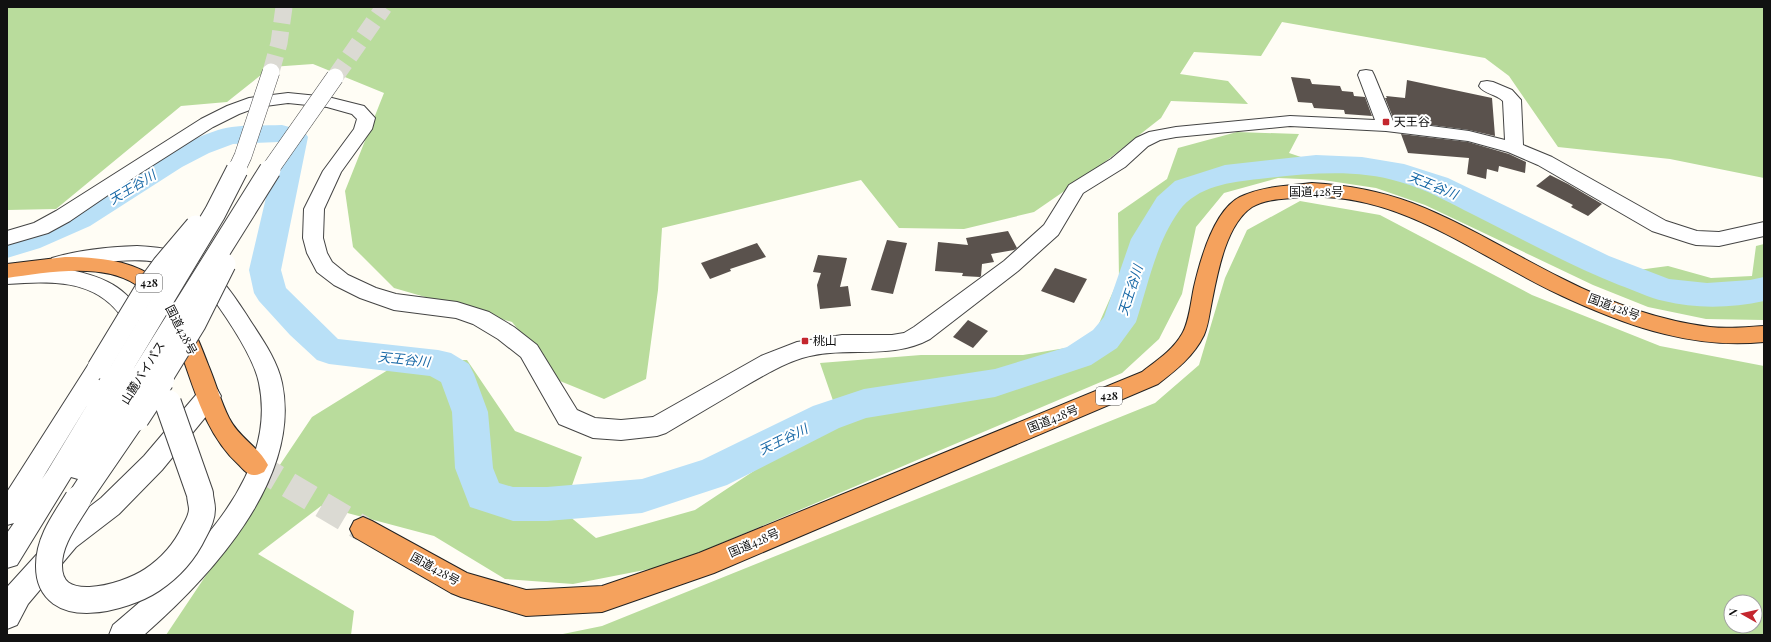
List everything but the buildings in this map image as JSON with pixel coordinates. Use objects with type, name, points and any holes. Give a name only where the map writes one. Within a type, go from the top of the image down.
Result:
[{"type":"highway","name":"国道428号","points":[[363,529],[461,584],[526,603],[602,598],[704,564],[1150,378],[1177,357],[1193,334],[1213,251],[1220,234],[1230,217],[1246,202],[1292,190],[1340,191],[1366,195],[1417,212],[1468,236],[1562,288],[1621,311],[1704,334],[1746,336],[1764,334]]},
{"type":"highway","name":"国道428号","points":[[13,272],[77,265],[105,266],[121,269],[140,276],[156,288],[170,306],[192,351],[212,404],[228,437],[255,465]]},
{"type":"street","points":[[13,272],[68,276],[87,280],[114,294],[125,304],[134,317],[168,403],[200,494],[202,509],[196,528],[184,548],[167,568],[146,583],[124,594],[100,599],[79,600],[62,594],[50,582],[48,566],[52,546],[61,526],[78,499],[117,394],[155,276],[218,200],[231,182],[243,156],[271,72]]},
{"type":"street","points":[[1366,75],[1386,126]]},
{"type":"street","points":[[7,514],[117,394],[166,371],[197,321],[218,280],[246,206],[287,144],[335,77]]},
{"type":"street","points":[[1487,86],[1506,94],[1512,100],[1514,148]]},
{"type":"street","points":[[7,238],[41,228],[63,216],[163,150],[207,123],[233,110],[256,102],[288,98],[342,105],[358,110],[366,118],[363,129],[332,171],[314,209],[313,238],[317,253],[324,267],[341,280],[368,294],[394,302],[457,310],[481,318],[506,333],[529,351],[568,417],[593,428],[621,430],[657,426],[769,362],[797,351],[818,346],[842,343],[892,343],[909,340],[922,333],[1011,266],[1051,230],[1076,189],[1118,163],[1142,142],[1155,136],[1176,132],[1225,126],[1290,121],[1386,126],[1468,136],[1514,148],[1545,161],[1659,226],[1696,238],[1719,239],[1764,230]]},
{"type":"street","points":[[13,272],[111,254],[158,254],[178,258],[193,266],[208,278],[221,294],[255,348],[265,366],[271,383],[274,400],[274,420],[270,442],[265,461],[249,494],[227,528],[187,575],[161,602],[123,635]]},
{"type":"street","name":"山麓バイパス","points":[[7,556],[57,478],[117,394]]},
{"type":"street","name":"山麓バイパス","points":[[7,563],[70,480],[117,394]]},
{"type":"street","points":[[7,616],[18,594],[67,539],[110,506],[212,404]]},
{"type":"green space","points":[[7,7],[1764,7],[1764,178],[1670,159],[1558,147],[1509,76],[1485,58],[1282,22],[1261,56],[1194,52],[1180,74],[1228,81],[1248,104],[1171,101],[1161,118],[1092,172],[1034,212],[964,229],[899,228],[861,180],[662,228],[658,290],[646,379],[604,399],[560,381],[512,322],[394,288],[353,247],[345,191],[384,93],[313,64],[271,67],[227,102],[181,106],[56,209],[7,210]]},
{"type":"green space","points":[[1237,132],[1299,134],[1289,153],[1334,168],[1407,167],[1623,272],[1668,266],[1711,278],[1752,276],[1756,246],[1764,244],[1764,320],[1706,319],[1648,307],[1593,285],[1425,205],[1376,188],[1323,180],[1278,178],[1224,193],[1196,227],[1182,294],[1159,339],[1122,373],[670,565],[573,584],[505,579],[434,536],[321,506],[258,554],[354,611],[351,635],[166,635],[312,417],[404,360],[467,360],[515,431],[582,457],[563,511],[596,538],[695,510],[838,415],[820,363],[921,355],[1023,355],[1090,344],[1119,278],[1118,213],[1167,179],[1178,148]]},
{"type":"green space","points":[[1300,201],[1380,215],[1532,295],[1660,346],[1764,366],[1764,635],[558,635],[602,626],[1155,403],[1199,365],[1225,278],[1247,230]]},
{"type":"waterway","name":"天王谷川","points":[[7,247],[29,241],[79,219],[172,161],[199,147],[229,136],[282,133],[294,137],[265,270],[271,293],[302,326],[329,351],[438,363],[456,374],[470,412],[474,468],[484,495],[513,504],[547,504],[642,496],[713,473],[826,417],[864,404],[995,383],[1079,356],[1105,339],[1119,322],[1147,239],[1168,204],[1185,188],[1225,174],[1316,164],[1362,166],[1404,173],[1438,185],[1598,264],[1665,290],[1707,295],[1750,292],[1764,289]]},
{"type":"tunnel","points":[[271,72],[279,43],[284,7]]},
{"type":"tunnel","points":[[335,77],[384,7]]},
{"type":"tunnel","points":[[255,465],[363,529]]},
{"type":"place","name":"天王谷","points":[[1386,122]]},
{"type":"place","name":"桃山","points":[[805,341]]}]
